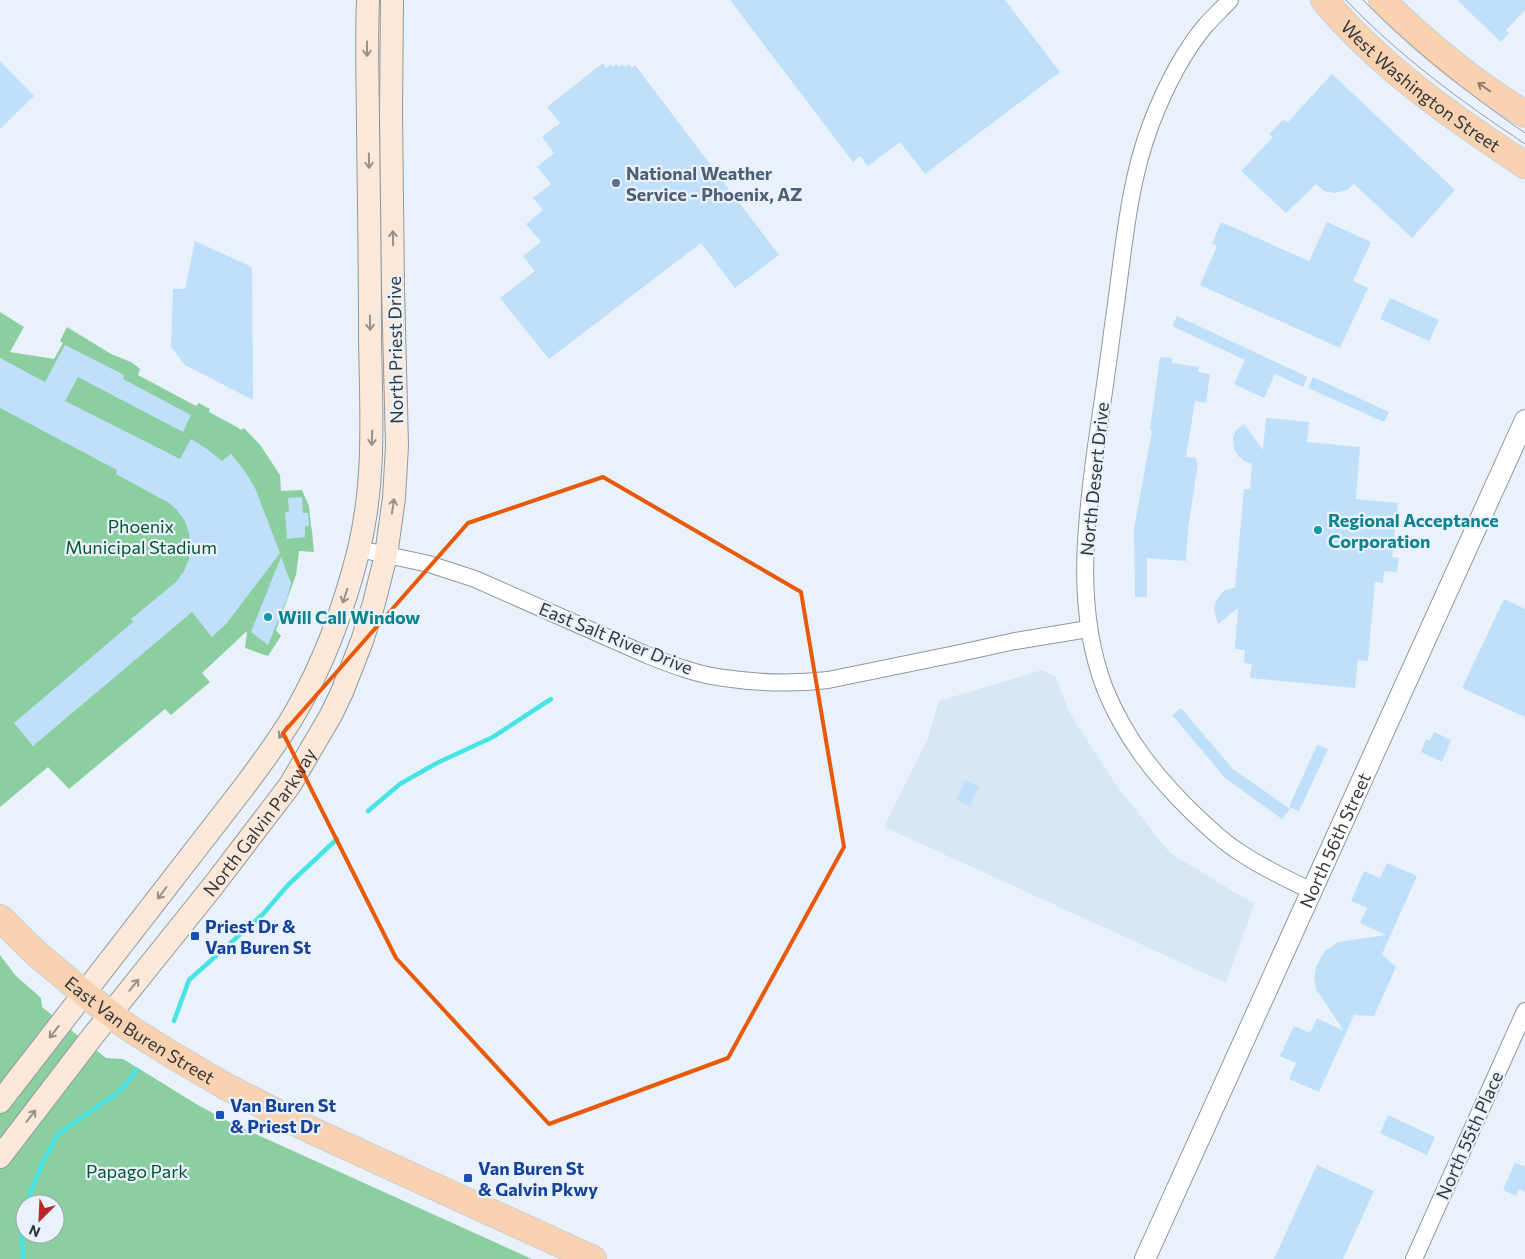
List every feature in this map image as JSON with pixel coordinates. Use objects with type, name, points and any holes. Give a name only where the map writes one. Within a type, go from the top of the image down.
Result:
[{"type":"main road","name":"North Priest Drive","points":[[307,689],[334,626],[358,549],[372,453],[368,0]]},
{"type":"main road","name":"North Priest Drive","points":[[342,692],[362,641],[374,603],[386,555],[394,498],[397,446],[393,287],[392,0]]},
{"type":"main road","name":"West Washington Street","points":[[1324,0],[1373,51],[1430,100],[1525,165]]},
{"type":"main road","name":"West Washington Street","points":[[1382,0],[1409,27],[1460,70],[1525,114]]},
{"type":"main road","name":"North Galvin Parkway","points":[[0,1102],[244,787],[281,735],[307,689]]},
{"type":"main road","name":"North Galvin Parkway","points":[[0,1157],[213,886],[290,784],[320,734],[342,692]]},
{"type":"main road","name":"East Van Buren Street","points":[[0,918],[38,955],[129,1028],[169,1054],[228,1088],[412,1177],[593,1259]]},
{"type":"street","name":"North Desert Drive","points":[[1230,0],[1204,27],[1184,56],[1151,125],[1141,153],[1134,182],[1088,510],[1085,568],[1088,629],[1094,654],[1109,696],[1132,742],[1151,768],[1210,829],[1243,855],[1312,891]]},
{"type":"street","name":"North 56th Street","points":[[1145,1259],[1525,420]]},
{"type":"street","name":"East Salt River Drive","points":[[358,549],[429,564],[475,579],[669,664],[723,678],[757,681],[810,682],[828,680],[1015,641],[1088,629]]},
{"type":"street","name":"North 55th Place","points":[[1414,1259],[1525,1011]]},
{"type":"highlighted area","points":[[603,477],[801,592],[844,847],[728,1058],[549,1124],[396,958],[283,733],[468,523]]},
{"type":"shaded area","points":[[1042,670],[1056,677],[1069,712],[1116,785],[1170,853],[1254,904],[1226,983],[884,827],[928,738],[939,701]]},
{"type":"green space","name":"Phoenix Municipal Stadium","points":[[0,312],[24,327],[10,352],[54,359],[63,343],[60,341],[67,327],[111,354],[131,362],[140,369],[138,375],[196,406],[199,403],[210,409],[209,412],[241,430],[244,428],[261,446],[280,475],[281,491],[302,490],[309,506],[314,552],[299,551],[296,575],[276,630],[281,636],[268,656],[245,648],[247,631],[202,673],[210,682],[171,715],[165,709],[69,789],[48,767],[0,807]]},
{"type":"green space","name":"Papago Park","points":[[0,955],[16,976],[41,998],[42,1007],[106,1058],[123,1059],[229,1122],[532,1259],[0,1259]]},
{"type":"building","points":[[730,0],[1005,0],[1060,72],[925,174],[900,142],[868,166],[860,156],[853,162]]},
{"type":"building","points":[[1457,0],[1525,0],[1525,10],[1506,30],[1509,33],[1501,42]]},
{"type":"building","points":[[0,61],[34,96],[0,129]]},
{"type":"building","points":[[603,63],[606,68],[617,64],[619,67],[622,64],[625,67],[629,64],[632,68],[635,65],[779,255],[735,288],[701,243],[549,359],[500,298],[535,271],[523,256],[541,242],[526,224],[543,210],[533,198],[551,184],[537,167],[554,153],[542,137],[560,123],[547,107]]},
{"type":"building","points":[[1332,74],[1455,190],[1412,238],[1354,184],[1347,190],[1335,193],[1324,191],[1316,184],[1286,213],[1241,171],[1273,137],[1269,134],[1283,120],[1288,122]]},
{"type":"building","points":[[1221,222],[1309,261],[1327,222],[1371,242],[1353,281],[1368,288],[1340,348],[1200,285],[1217,246],[1212,244]]},
{"type":"building","points":[[195,241],[252,267],[253,400],[185,365],[171,347],[173,289],[185,289]]},
{"type":"building","points":[[1390,298],[1439,320],[1429,341],[1380,319]]},
{"type":"building","points":[[1177,316],[1308,377],[1303,387],[1275,374],[1264,398],[1234,384],[1245,360],[1172,326]]},
{"type":"building","points":[[65,345],[124,375],[123,379],[191,415],[183,432],[78,377],[65,401],[180,459],[191,439],[222,461],[231,454],[255,488],[280,553],[226,624],[212,637],[192,612],[33,746],[14,723],[133,622],[131,619],[176,582],[184,571],[189,559],[189,533],[185,521],[169,503],[116,474],[117,470],[0,408],[0,358],[45,382]]},
{"type":"building","points":[[1160,357],[1172,358],[1172,363],[1199,367],[1198,372],[1210,374],[1206,403],[1195,401],[1186,457],[1197,458],[1196,462],[1198,463],[1188,530],[1186,561],[1147,558],[1147,597],[1135,597],[1134,529],[1152,431],[1150,430]]},
{"type":"building","points":[[1313,377],[1389,412],[1384,422],[1308,388]]},
{"type":"building","name":"Regional Acceptance Corporation","points":[[1266,418],[1309,422],[1307,442],[1360,447],[1356,499],[1398,503],[1392,557],[1399,558],[1397,572],[1384,571],[1383,583],[1375,582],[1368,661],[1358,660],[1355,688],[1250,678],[1252,664],[1244,663],[1245,650],[1235,649],[1238,608],[1218,624],[1214,610],[1215,603],[1222,592],[1235,588],[1244,489],[1250,489],[1252,464],[1238,456],[1234,448],[1233,438],[1236,430],[1244,424],[1263,450]]},
{"type":"building","points":[[302,497],[303,513],[308,513],[309,526],[305,526],[305,537],[287,539],[285,512],[289,512],[288,498]]},
{"type":"building","points":[[281,557],[291,583],[268,645],[251,632]]},
{"type":"building","points":[[1504,599],[1525,609],[1525,717],[1462,688]]},
{"type":"building","points":[[1181,708],[1233,769],[1290,809],[1282,819],[1225,778],[1172,715]]},
{"type":"building","points":[[1434,732],[1451,740],[1442,762],[1421,752],[1426,739],[1430,741]]},
{"type":"building","points":[[1317,745],[1328,749],[1299,811],[1289,807]]},
{"type":"building","points":[[965,780],[979,786],[970,806],[957,800]]},
{"type":"building","points":[[1387,863],[1417,876],[1382,954],[1396,967],[1374,1016],[1354,1015],[1319,1092],[1289,1079],[1296,1063],[1280,1056],[1294,1026],[1310,1033],[1317,1018],[1344,1031],[1316,989],[1314,978],[1316,967],[1324,952],[1338,942],[1386,935],[1360,923],[1367,908],[1351,901],[1364,871],[1380,878]]},
{"type":"building","points":[[1388,1115],[1435,1137],[1427,1155],[1380,1133]]},
{"type":"building","points":[[1515,1163],[1525,1167],[1525,1192],[1519,1189],[1516,1196],[1503,1190]]},
{"type":"building","points":[[1317,1165],[1374,1191],[1343,1259],[1274,1259]]},
{"type":"waterway","points":[[368,811],[400,784],[437,763],[493,737],[551,699]]},
{"type":"waterway","points":[[174,1021],[189,980],[263,914],[288,885],[337,839]]},
{"type":"waterway","points":[[30,1194],[43,1162],[58,1134],[119,1092],[137,1070]]},
{"type":"waterway","points":[[22,1244],[23,1259]]},
{"type":"tram line","points":[[1346,0],[1366,21],[1431,77],[1525,144]]},
{"type":"tram line","points":[[1363,0],[1441,70],[1525,133]]},
{"type":"place","name":"National Weather Service - Phoenix, AZ","points":[[616,183]]},
{"type":"place","name":"Regional Acceptance Corporation","points":[[1318,530]]},
{"type":"place","name":"Will Call Window","points":[[268,617]]},
{"type":"place","name":"Priest Dr & Van Buren St","points":[[195,936]]},
{"type":"place","name":"Van Buren St & Priest Dr","points":[[220,1115]]},
{"type":"place","name":"Van Buren St & Galvin Pkwy","points":[[468,1178]]}]
